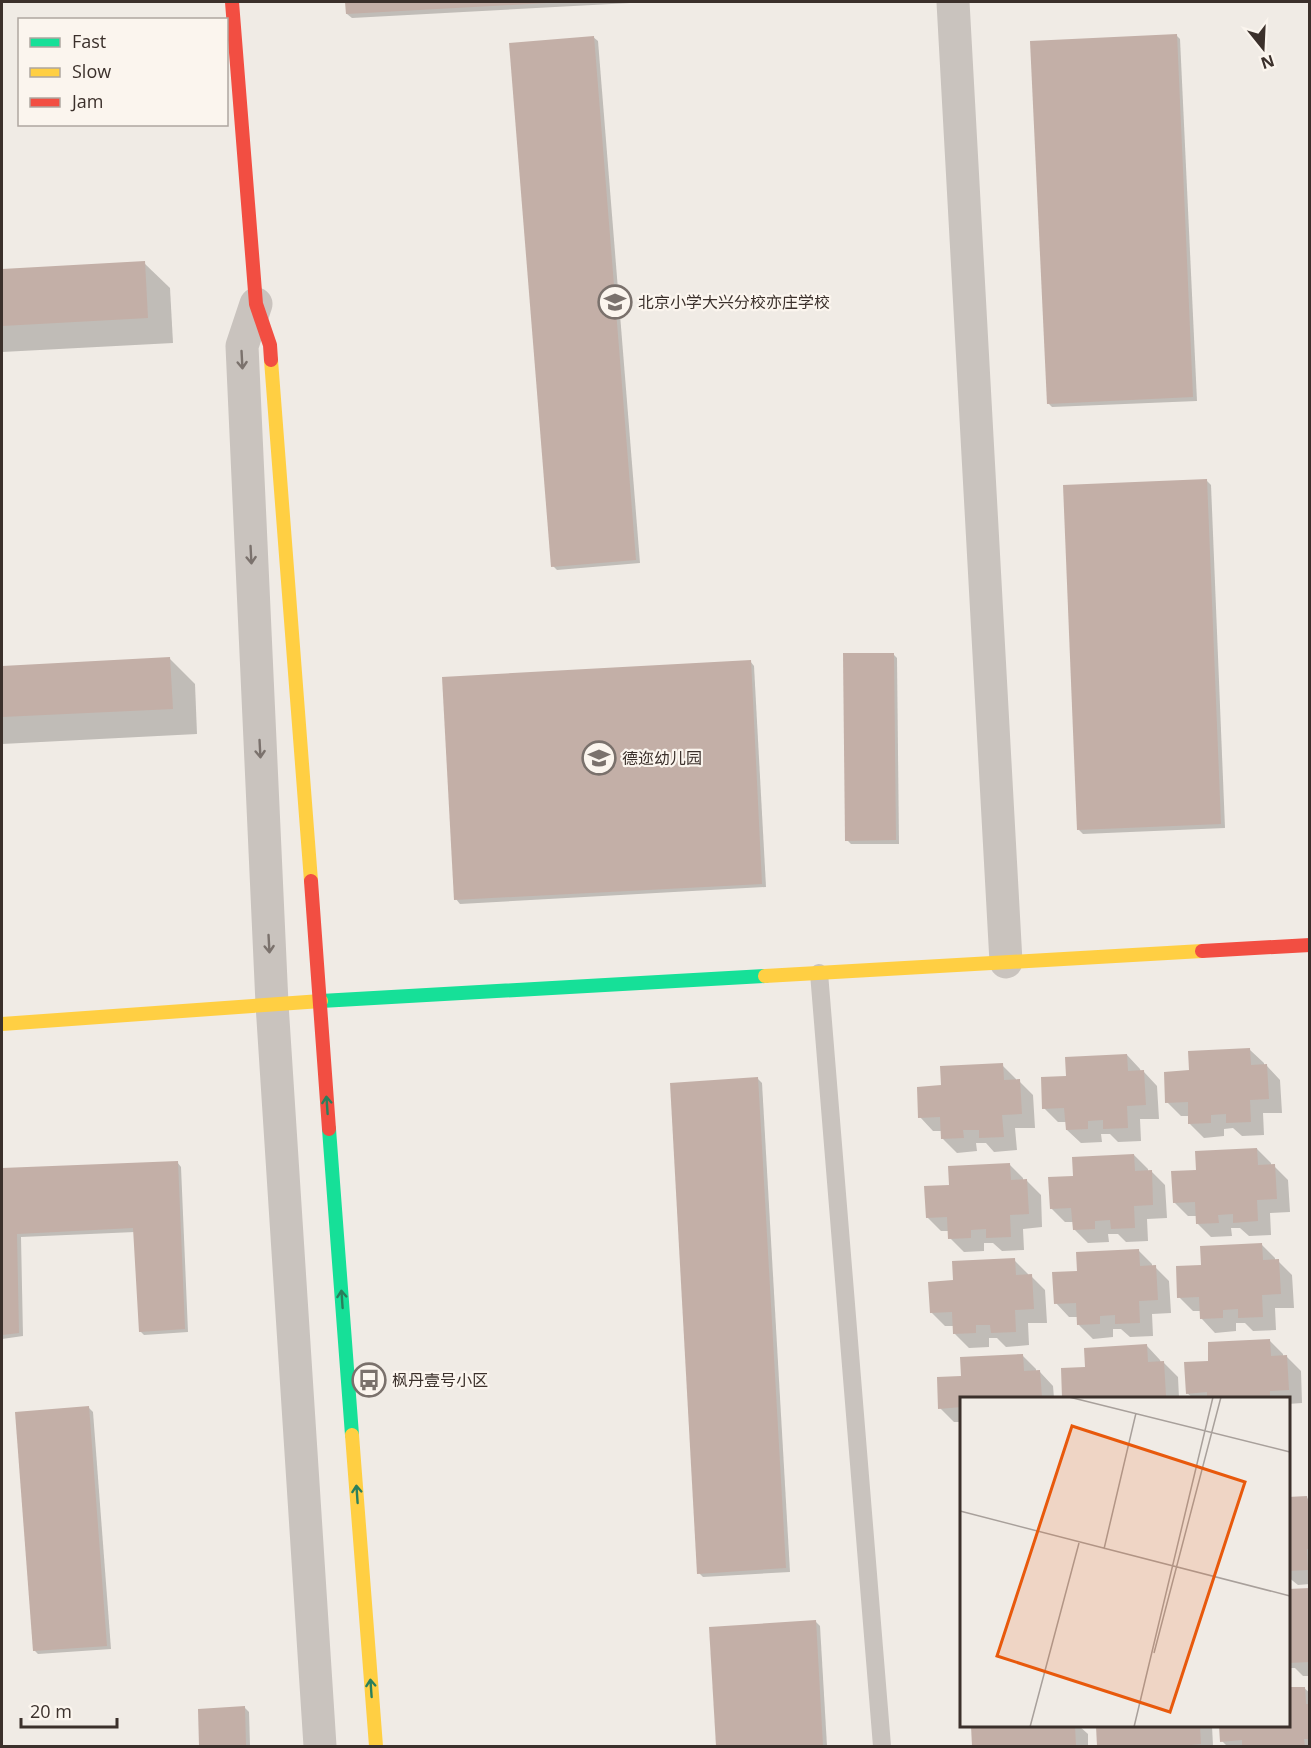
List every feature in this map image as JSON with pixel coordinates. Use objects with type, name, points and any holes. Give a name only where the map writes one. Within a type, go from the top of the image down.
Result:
[{"type":"street","points":[[232,2],[256,304],[270,345],[376,1746]]},
{"type":"street","points":[[953,2],[1006,962]]},
{"type":"street","points":[[256,304],[242,346],[272,1004],[320,1746]]},
{"type":"street","points":[[2,1024],[272,1004],[1310,945]]},
{"type":"lane","points":[[819,973],[882,1746]]},
{"type":"building","points":[[345,2],[547,2],[547,3],[346,14]]},
{"type":"building","points":[[1177,34],[1193,397],[1047,404],[1030,41]]},
{"type":"building","points":[[594,36],[636,560],[551,567],[509,43]]},
{"type":"building","points":[[145,261],[148,318],[2,326],[2,269]]},
{"type":"building","points":[[1207,479],[1221,824],[1077,830],[1063,485]]},
{"type":"building","points":[[843,653],[894,653],[896,840],[845,841]]},
{"type":"building","points":[[170,657],[173,709],[2,717],[2,666]]},
{"type":"building","points":[[751,660],[762,884],[454,900],[442,677]]},
{"type":"building","points":[[1250,1048],[1251,1065],[1267,1064],[1269,1099],[1250,1100],[1251,1122],[1226,1123],[1226,1114],[1211,1115],[1211,1123],[1188,1124],[1188,1102],[1165,1103],[1164,1072],[1189,1070],[1188,1051]]},
{"type":"building","points":[[1127,1054],[1128,1071],[1144,1070],[1146,1105],[1127,1106],[1128,1128],[1103,1129],[1103,1120],[1088,1121],[1088,1129],[1066,1130],[1064,1108],[1042,1109],[1041,1077],[1066,1076],[1065,1057]]},
{"type":"building","points":[[1003,1063],[1004,1080],[1020,1079],[1022,1114],[1002,1115],[1004,1137],[979,1138],[979,1130],[963,1130],[964,1138],[941,1139],[940,1117],[918,1118],[917,1087],[941,1085],[940,1066]]},
{"type":"building","points":[[758,1077],[786,1568],[697,1574],[670,1083]]},
{"type":"building","points":[[1257,1148],[1258,1165],[1275,1164],[1277,1199],[1257,1200],[1258,1221],[1233,1223],[1233,1214],[1218,1215],[1219,1223],[1196,1224],[1195,1202],[1173,1203],[1171,1171],[1196,1170],[1195,1151]]},
{"type":"building","points":[[1134,1154],[1135,1171],[1152,1170],[1153,1205],[1134,1206],[1135,1228],[1111,1229],[1110,1220],[1095,1221],[1095,1229],[1073,1230],[1071,1208],[1050,1209],[1048,1177],[1073,1176],[1072,1157]]},
{"type":"building","points":[[178,1161],[185,1329],[139,1332],[133,1228],[17,1234],[19,1333],[2,1335],[2,1168]]},
{"type":"building","points":[[1010,1163],[1011,1180],[1027,1179],[1029,1214],[1010,1215],[1011,1237],[986,1238],[986,1229],[971,1230],[971,1238],[948,1239],[947,1217],[926,1218],[924,1186],[949,1185],[948,1166]]},
{"type":"building","points":[[1262,1243],[1263,1260],[1279,1259],[1281,1294],[1262,1295],[1263,1317],[1238,1318],[1238,1309],[1223,1310],[1223,1318],[1200,1319],[1199,1297],[1177,1298],[1176,1266],[1201,1265],[1200,1246]]},
{"type":"building","points":[[1139,1249],[1140,1266],[1156,1265],[1158,1300],[1139,1301],[1140,1323],[1115,1324],[1115,1315],[1100,1316],[1100,1324],[1077,1325],[1076,1303],[1054,1304],[1052,1272],[1077,1271],[1076,1252]]},
{"type":"building","points":[[1015,1258],[1016,1275],[1032,1274],[1034,1309],[1015,1310],[1016,1332],[991,1333],[990,1325],[976,1325],[976,1333],[953,1334],[952,1312],[930,1313],[928,1282],[953,1280],[952,1261]]},
{"type":"building","points":[[1270,1339],[1271,1356],[1287,1355],[1289,1390],[1270,1391],[1270,1397],[1207,1397],[1207,1392],[1186,1394],[1184,1362],[1208,1361],[1208,1342]]},
{"type":"building","points":[[1147,1344],[1148,1362],[1164,1361],[1166,1396],[1062,1397],[1061,1368],[1085,1367],[1084,1348]]},
{"type":"building","points":[[1023,1354],[1024,1371],[1040,1370],[1042,1397],[960,1397],[960,1407],[938,1409],[937,1377],[961,1376],[960,1357]]},
{"type":"building","points":[[89,1406],[107,1646],[33,1651],[15,1412]]},
{"type":"building","points":[[1307,1496],[1310,1514],[1308,1570],[1290,1571],[1290,1497]]},
{"type":"building","points":[[1310,1588],[1310,1662],[1290,1663],[1290,1589]]},
{"type":"building","points":[[816,1620],[823,1746],[716,1746],[709,1627]]},
{"type":"building","points":[[1290,1687],[1305,1687],[1306,1704],[1310,1704],[1310,1739],[1304,1739],[1305,1746],[1242,1746],[1242,1740],[1220,1742],[1219,1727],[1290,1727]]},
{"type":"building","points":[[245,1706],[246,1746],[199,1746],[198,1709]]},
{"type":"building","points":[[971,1727],[1075,1727],[1076,1746],[972,1746]]},
{"type":"building","points":[[1096,1727],[1200,1727],[1201,1744],[1097,1746]]},
{"type":"traffic: fast","points":[[321,1001],[765,976]]},
{"type":"traffic: fast","points":[[329,1129],[352,1435]]},
{"type":"traffic: slow","points":[[271,360],[311,881]]},
{"type":"traffic: slow","points":[[765,976],[1202,951]]},
{"type":"traffic: slow","points":[[2,1024],[321,1001]]},
{"type":"traffic: slow","points":[[352,1435],[376,1746]]},
{"type":"traffic: jam","points":[[232,2],[256,304],[270,345],[271,360]]},
{"type":"traffic: jam","points":[[311,881],[329,1129]]},
{"type":"traffic: jam","points":[[1202,951],[1310,945]]},
{"type":"place","name":"北京小学大兴分校亦庄学校","points":[[615,302]]},
{"type":"place","name":"德迩幼儿园","points":[[599,758]]},
{"type":"place","name":"枫丹壹号小区","points":[[369,1380]]}]
